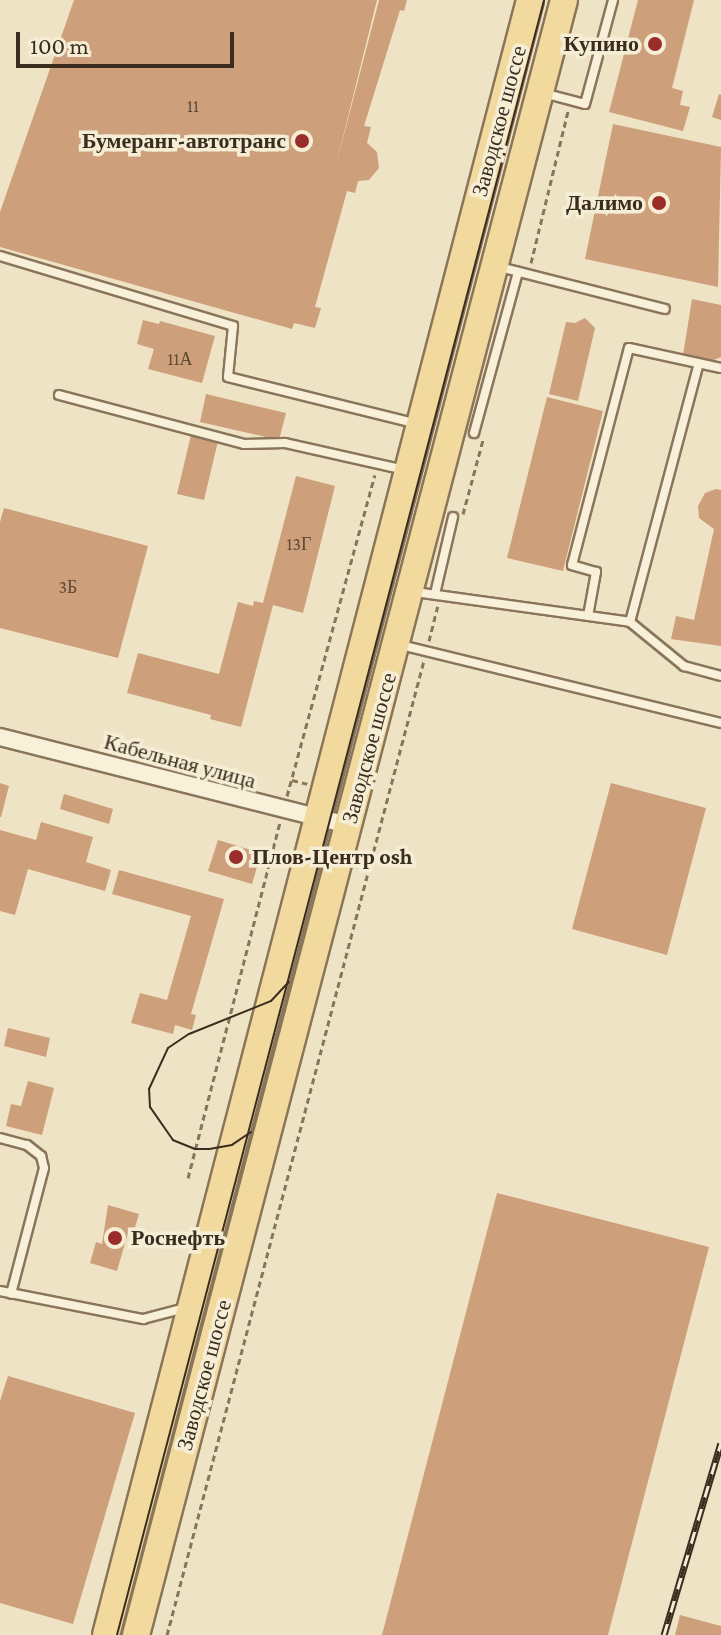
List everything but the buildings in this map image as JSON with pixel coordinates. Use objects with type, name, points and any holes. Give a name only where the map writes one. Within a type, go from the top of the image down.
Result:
[{"type":"main road","name":"Заводское шоссе","points":[[136,1635],[396,645],[429,593],[506,269],[540,92],[564,0]]},
{"type":"main road","name":"Заводское шоссе","points":[[106,1635],[527,1]]},
{"type":"street","name":"Кабельная улица","points":[[0,737],[349,825]]},
{"type":"lane","points":[[540,92],[585,104],[613,0]]},
{"type":"lane","points":[[0,256],[233,326],[228,377],[419,425]]},
{"type":"lane","points":[[474,433],[506,269],[665,309]]},
{"type":"lane","points":[[588,616],[596,572],[572,565],[629,348],[698,366],[721,368]]},
{"type":"lane","points":[[630,622],[698,366]]},
{"type":"lane","points":[[59,395],[244,444],[285,443],[406,470]]},
{"type":"lane","points":[[457,518],[429,593],[630,622],[684,666],[721,676]]},
{"type":"lane","points":[[396,645],[721,723]]},
{"type":"lane","points":[[0,1138],[27,1145],[41,1156],[44,1168],[11,1294]]},
{"type":"lane","points":[[0,1291],[143,1319],[190,1307]]},
{"type":"path","points":[[528,275],[570,100]]},
{"type":"path","points":[[457,518],[487,427]]},
{"type":"path","points":[[167,1635],[427,651],[429,593]]},
{"type":"tram line","points":[[117,1635],[544,0]]},
{"type":"tram line","points":[[251,1132],[232,1145],[209,1149],[195,1149],[173,1140],[150,1107],[149,1089],[168,1048],[189,1034],[271,1001],[289,982]]},
{"type":"railway","points":[[664,1635],[721,1443]]},
{"type":"place","name":"Купино","points":[[655,44]]},
{"type":"place","name":"Бумеранг-автотранс","points":[[302,141]]},
{"type":"place","name":"Далимо","points":[[659,203]]},
{"type":"place","name":"Плов-Центр osh","points":[[236,857]]},
{"type":"place","name":"Роснефть","points":[[115,1238]]}]
